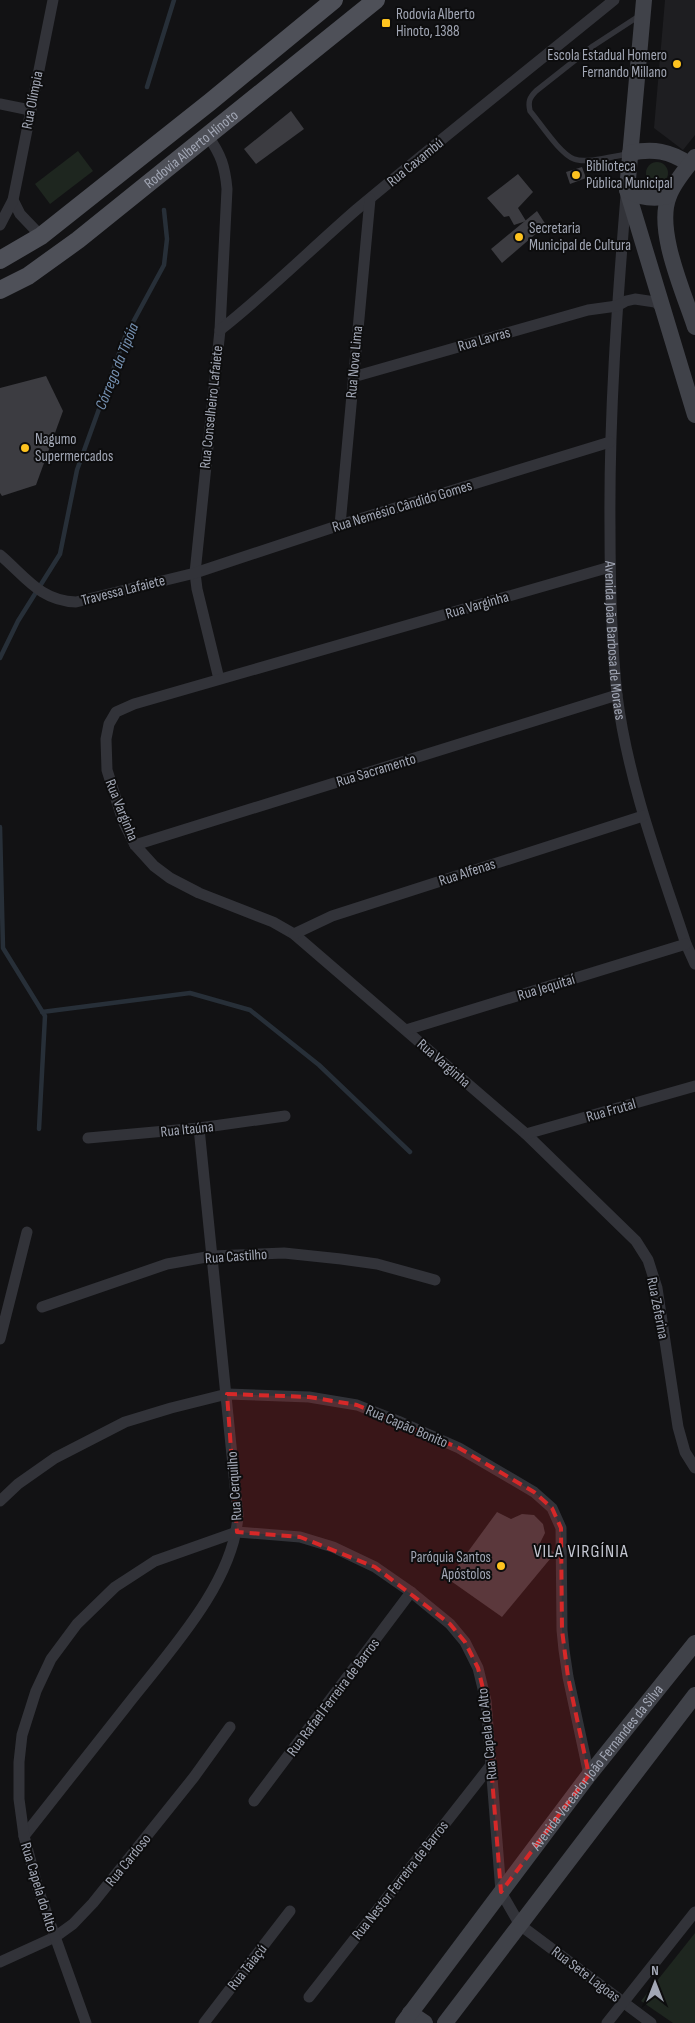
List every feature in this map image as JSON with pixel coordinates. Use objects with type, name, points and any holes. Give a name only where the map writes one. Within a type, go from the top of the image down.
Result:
[{"type":"main road","name":"Rodovia Alberto Hinoto","points":[[0,260],[41,236],[210,102],[334,0]]},
{"type":"main road","name":"Rodovia Alberto Hinoto","points":[[0,290],[28,276],[78,240],[376,0]]},
{"type":"main road","name":"Avenida João Barbosa de Moraes","points":[[627,190],[643,7]]},
{"type":"main road","points":[[630,153],[655,150],[693,163],[668,196],[665,212],[667,241],[695,327]]},
{"type":"main road","points":[[627,190],[642,198],[651,199],[668,196]]},
{"type":"main road","points":[[627,190],[695,415]]},
{"type":"main road","name":"Avenida Vereador João Fernandes da Silva","points":[[407,2018],[589,1775],[695,1643]]},
{"type":"main road","points":[[445,2023],[695,1695]]},
{"type":"main road","points":[[407,2018],[425,2023]]},
{"type":"street","name":"Rua Olímpia","points":[[0,224],[13,200],[52,0]]},
{"type":"street","name":"Rua Caxambú","points":[[220,330],[306,252],[614,0]]},
{"type":"street","points":[[0,104],[30,110]]},
{"type":"street","name":"Rua Conselheiro Lafaiete","points":[[208,136],[226,169],[228,189],[220,330],[195,572],[197,589],[219,680]]},
{"type":"street","name":"Avenida João Barbosa de Moraes","points":[[627,190],[617,306],[610,442],[610,567],[617,695],[643,816],[686,944],[695,964]]},
{"type":"street","name":"Rua Nova Lima","points":[[340,525],[370,199]]},
{"type":"street","points":[[13,200],[20,214],[41,236]]},
{"type":"street","points":[[617,306],[635,298],[655,302],[663,308]]},
{"type":"street","name":"Rua Lavras","points":[[353,377],[588,310],[617,306]]},
{"type":"street","name":"Rua Nemésio Cândido Gomes","points":[[195,572],[340,525],[610,442]]},
{"type":"street","name":"Travessa Lafaiete","points":[[0,555],[29,583],[51,598],[62,602],[76,602],[195,572]]},
{"type":"street","name":"Rua Varginha","points":[[526,1134],[294,934],[273,922],[199,893],[170,878],[154,866],[135,845],[123,821],[107,770],[106,739],[109,724],[116,712],[134,704],[610,567]]},
{"type":"street","name":"Rua Sacramento","points":[[135,845],[617,695]]},
{"type":"street","name":"Rua Alfenas","points":[[294,934],[332,916],[643,816]]},
{"type":"street","name":"Rua Jequitaí","points":[[406,1030],[686,944]]},
{"type":"street","name":"Rua Frutal","points":[[526,1134],[695,1086]]},
{"type":"street","name":"Rua Itaúna","points":[[88,1138],[199,1128],[285,1116]]},
{"type":"street","name":"Rua Cerquilho","points":[[24,1836],[179,1640],[207,1599],[224,1569],[237,1532],[238,1515],[227,1394],[199,1128]]},
{"type":"street","name":"Rua Zeferina","points":[[526,1134],[636,1242],[648,1260],[657,1288],[678,1427],[685,1452],[695,1468]]},
{"type":"street","points":[[0,1339],[27,1232]]},
{"type":"street","name":"Rua Castilho","points":[[42,1307],[167,1264],[212,1256],[284,1252],[377,1264],[435,1280]]},
{"type":"street","name":"Rua Capão Bonito","points":[[0,1501],[18,1484],[56,1458],[125,1422],[227,1394],[309,1397],[357,1405],[459,1448],[534,1492],[552,1508],[561,1528],[563,1547],[562,1630],[567,1668],[589,1775]]},
{"type":"street","name":"Rua Capela do Alto","points":[[86,2023],[31,1865],[24,1836],[19,1799],[19,1762],[22,1735],[36,1691],[51,1659],[77,1624],[115,1587],[156,1561],[237,1532],[300,1537],[333,1547],[375,1567],[411,1592],[450,1624],[465,1642],[478,1668],[486,1701],[501,1892]]},
{"type":"street","name":"Rua Rafael Ferreira de Barros","points":[[254,1801],[411,1592]]},
{"type":"street","name":"Rua Cardoso","points":[[0,1962],[55,1937],[73,1924],[93,1903],[194,1777],[230,1727]]},
{"type":"street","name":"Rua Nestor Ferreira de Barros","points":[[309,1997],[492,1765]]},
{"type":"street","points":[[501,1892],[520,1925]]},
{"type":"street","name":"Rua Taiaçú","points":[[204,2023],[290,1911]]},
{"type":"street","points":[[607,2023],[695,1912]]},
{"type":"street","name":"Rua Sete Lagoas","points":[[520,1925],[651,2023]]},
{"type":"lane","points":[[630,153],[585,161],[567,156],[530,111],[528,104],[536,91],[643,7]]},
{"type":"highlighted area","points":[[227,1394],[309,1397],[357,1405],[459,1448],[534,1492],[552,1508],[561,1528],[562,1630],[568,1677],[589,1775],[501,1892],[486,1701],[478,1668],[465,1642],[450,1624],[375,1567],[300,1537],[237,1532]]},
{"type":"shaded area","name":"Escola Estadual Homero Fernando Millano","points":[[665,0],[695,0],[695,135],[683,150],[654,128]]},
{"type":"shaded area","points":[[78,151],[93,171],[50,204],[35,184]]},
{"type":"shaded area","points":[[657,162],[665,165],[668,173],[665,181],[657,184],[649,181],[646,173],[649,165]]},
{"type":"shaded area","points":[[695,1933],[695,2023],[673,2023],[641,2001]]},
{"type":"building","points":[[291,111],[304,129],[256,164],[244,149]]},
{"type":"building","name":"Biblioteca Pública Municipal","points":[[582,167],[586,178],[570,184],[566,172]]},
{"type":"building","points":[[518,174],[533,192],[518,208],[526,221],[514,225],[509,216],[504,217],[487,198]]},
{"type":"building","name":"Secretaria Municipal de Cultura","points":[[537,211],[546,225],[502,263],[491,249]]},
{"type":"building","name":"Nagumo Supermercados","points":[[46,376],[63,411],[36,485],[2,496],[0,493],[0,388]]},
{"type":"building","name":"Paróquia Santos Apóstolos","points":[[497,1512],[511,1519],[522,1514],[534,1515],[543,1524],[545,1533],[540,1543],[555,1553],[502,1617],[448,1579]]},
{"type":"waterway","points":[[147,87],[174,0]]},
{"type":"waterway","name":"Córrego da Tipóia","points":[[0,658],[18,621],[60,554],[77,470],[125,337],[164,265],[167,239],[164,210]]},
{"type":"waterway","name":"Córrego da Tipóia","points":[[0,827],[3,948],[45,1016],[39,1129]]},
{"type":"waterway","points":[[42,1012],[190,993],[250,1010],[319,1065],[410,1152]]},
{"type":"place","name":"Rodovia Alberto Hinoto, 1388","points":[[386,23]]},
{"type":"place","name":"Escola Estadual Homero Fernando Millano","points":[[677,64]]},
{"type":"place","name":"Biblioteca Pública Municipal","points":[[576,175]]},
{"type":"place","name":"Secretaria Municipal de Cultura","points":[[519,237]]},
{"type":"place","name":"Nagumo Supermercados","points":[[25,448]]},
{"type":"place","name":"Paróquia Santos Apóstolos","points":[[501,1566]]},
{"type":"district","name":"VILA VIRGÍNIA","points":[[581,1551]]}]
